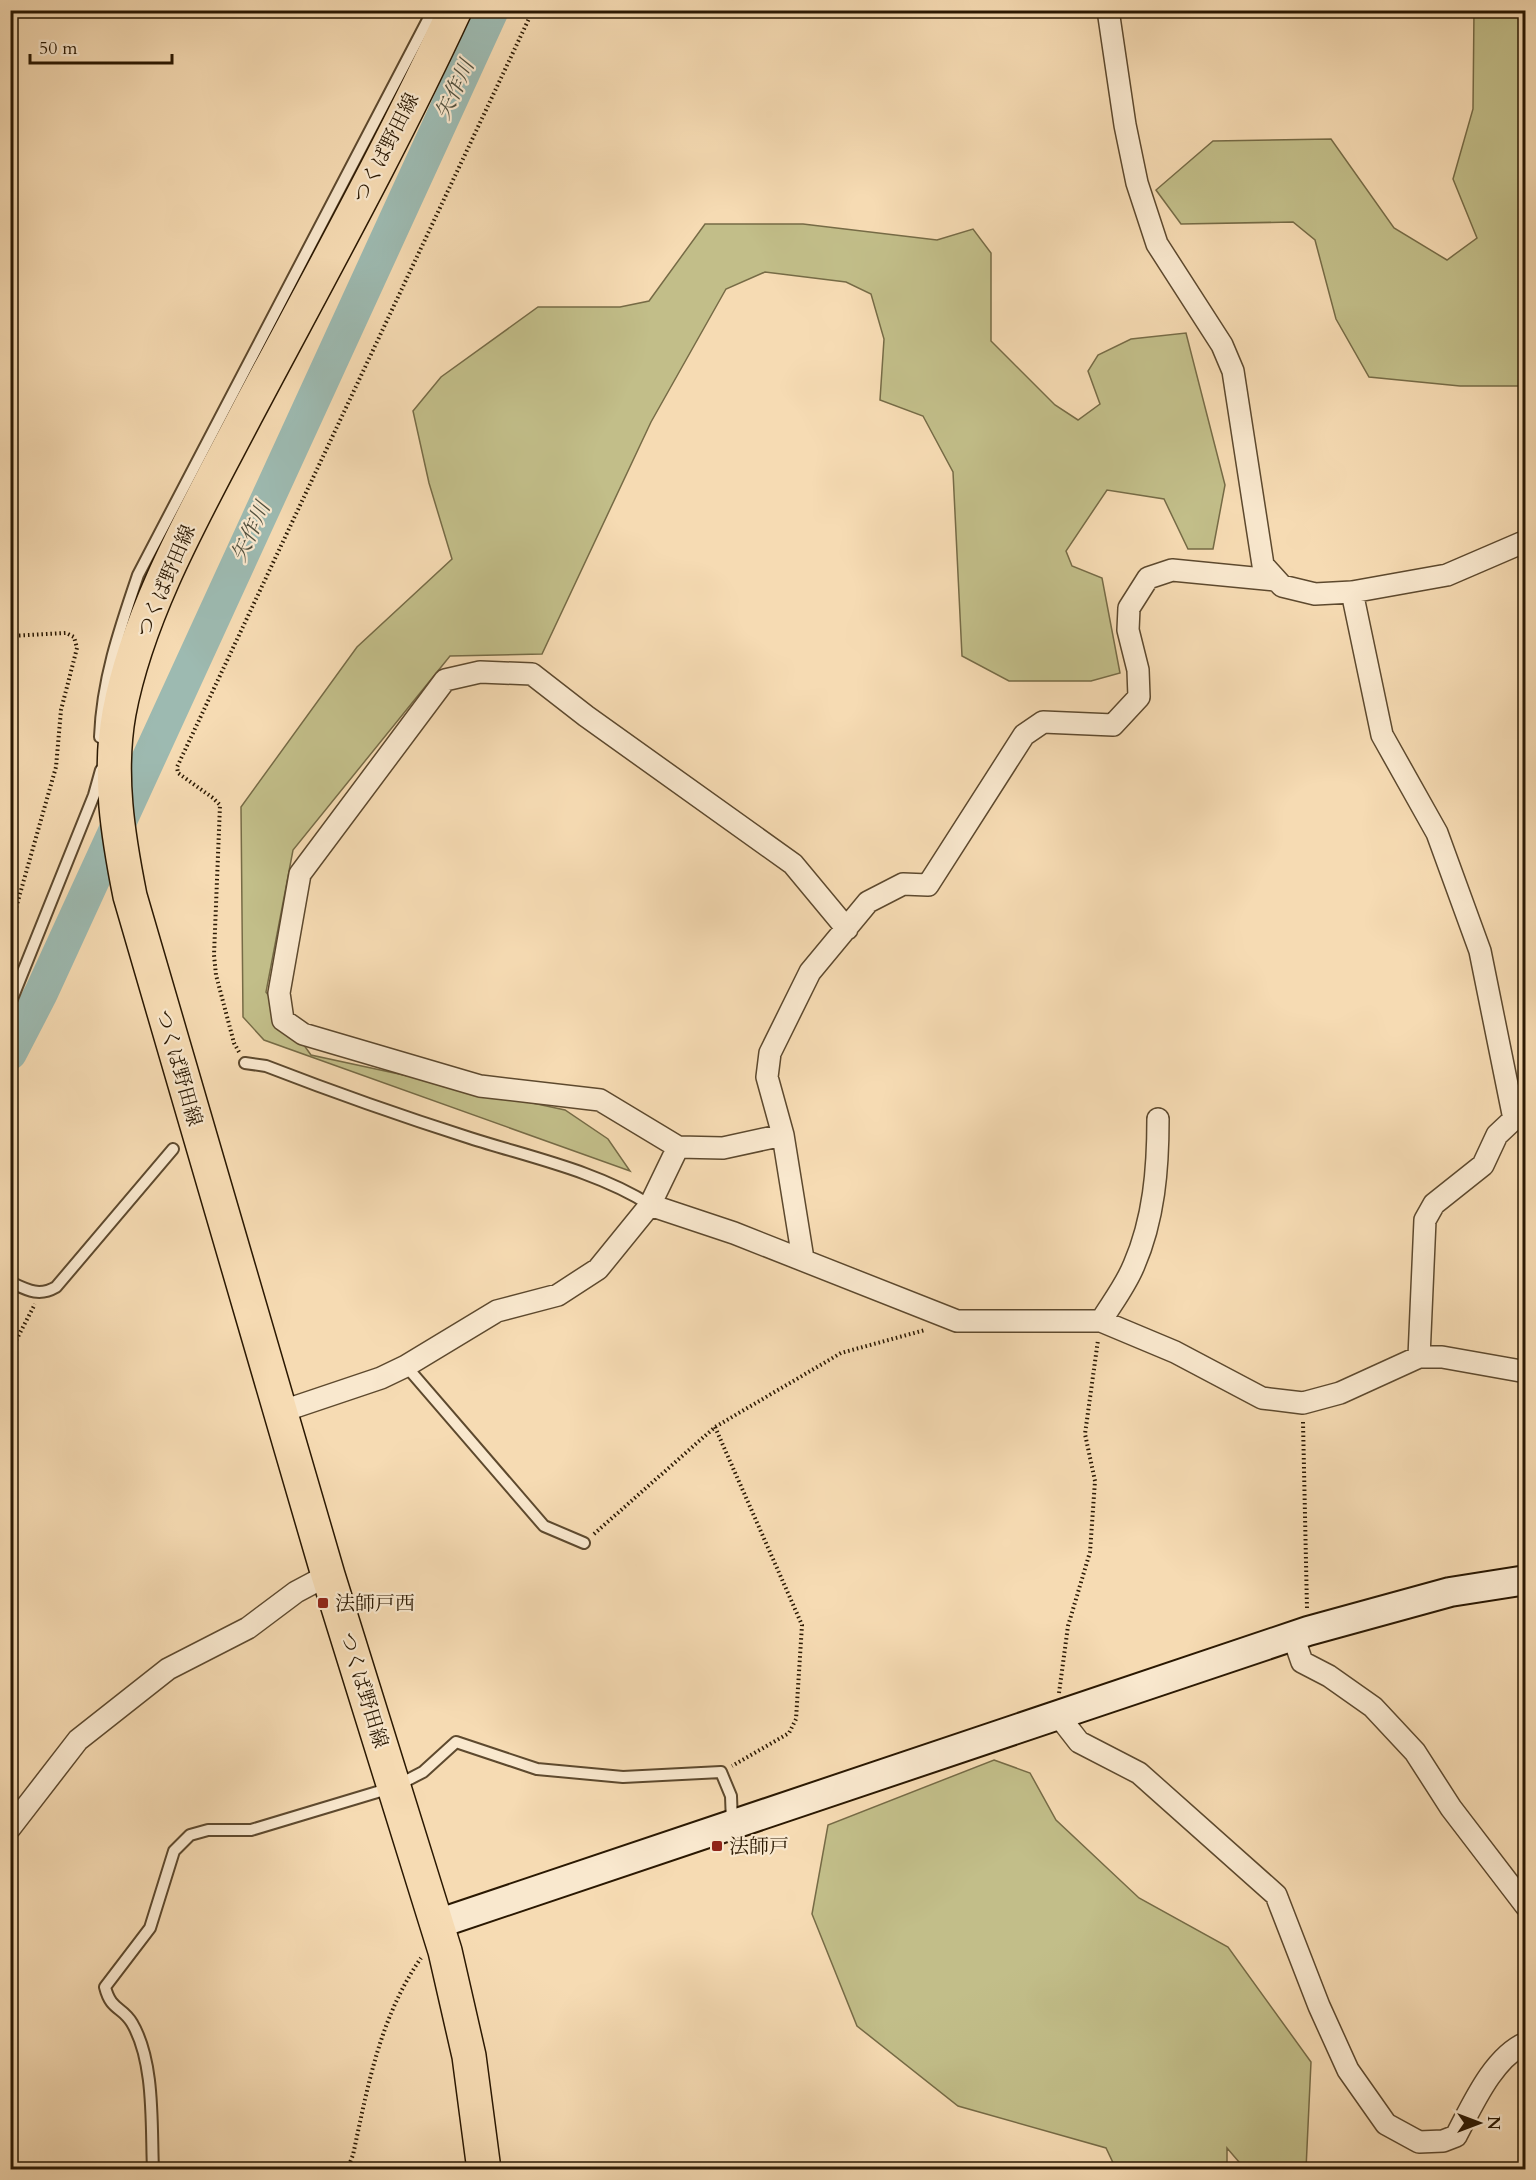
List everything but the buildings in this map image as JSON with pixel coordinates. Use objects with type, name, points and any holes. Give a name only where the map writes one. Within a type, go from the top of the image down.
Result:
[{"type":"main road","name":"つくば野田線","points":[[455,10],[410,103],[178,549],[128,673],[108,764],[130,896],[328,1575],[441,1937],[469,2056],[484,2169]]},
{"type":"street","points":[[1108,10],[1125,125],[1137,183],[1157,244],[1222,345],[1233,372],[1263,565],[1274,580],[1282,586],[1315,594],[1352,592],[1447,575],[1526,542]]},
{"type":"street","points":[[803,1260],[783,1136],[767,1077],[770,1053],[810,972],[868,902],[903,884],[928,885],[1023,735],[1043,722],[1113,725],[1139,697],[1138,670],[1128,630],[1129,608],[1148,578],[1172,570],[1274,580]]},
{"type":"street","points":[[1352,592],[1383,735],[1437,833],[1480,951],[1514,1119],[1497,1135],[1483,1165],[1434,1204],[1425,1220],[1419,1357]]},
{"type":"street","points":[[783,1136],[723,1148],[678,1146],[600,1100],[480,1086],[303,1034],[284,1020],[279,993],[300,874],[445,680],[480,672],[532,674],[586,716],[793,864],[847,929]]},
{"type":"street","points":[[1101,1321],[1134,1267],[1150,1221],[1158,1151],[1158,1119]]},
{"type":"street","points":[[280,1412],[381,1378],[406,1366],[497,1311],[558,1295],[598,1269],[650,1204],[678,1146]]},
{"type":"street","points":[[650,1204],[803,1260],[957,1321],[1101,1321],[1174,1352],[1262,1398],[1303,1403],[1340,1393],[1419,1357],[1442,1357],[1523,1373]]},
{"type":"street","points":[[10,1828],[78,1740],[168,1669],[248,1628],[296,1592],[328,1575]]},
{"type":"street","points":[[441,1937],[732,1826],[1300,1634],[1450,1592],[1526,1580]]},
{"type":"street","points":[[1300,1634],[1302,1662],[1329,1676],[1373,1707],[1415,1752],[1451,1808],[1526,1906]]},
{"type":"street","points":[[1058,1714],[1079,1742],[1139,1773],[1276,1895],[1319,2006],[1348,2070],[1386,2124],[1419,2142],[1443,2141],[1456,2136],[1481,2086],[1516,2047],[1526,2043]]},
{"type":"lane","points":[[10,1004],[108,764],[102,701],[109,668],[138,575],[433,10]]},
{"type":"lane","points":[[245,1063],[266,1066],[398,1116],[549,1163],[630,1192],[650,1204]]},
{"type":"lane","points":[[10,1282],[32,1292],[41,1293],[56,1287],[173,1149]]},
{"type":"lane","points":[[406,1366],[544,1526],[584,1543]]},
{"type":"lane","points":[[153,2169],[151,2100],[142,2047],[132,2021],[109,2002],[105,1987],[150,1928],[174,1851],[190,1835],[208,1830],[251,1830],[394,1788],[423,1772],[456,1742],[537,1769],[624,1778],[721,1772],[731,1796],[732,1826]]},
{"type":"path","points":[[245,1063],[234,1043],[216,975],[214,955],[220,806],[213,798],[178,773],[177,767],[533,10]]},
{"type":"path","points":[[10,636],[66,633],[74,637],[77,648],[61,710],[56,767],[10,929]]},
{"type":"path","points":[[10,1352],[41,1293]]},
{"type":"path","points":[[584,1543],[715,1427],[841,1353],[957,1321]]},
{"type":"path","points":[[1058,1714],[1068,1626],[1090,1552],[1095,1481],[1085,1434],[1101,1321]]},
{"type":"path","points":[[1300,1634],[1303,1403]]},
{"type":"path","points":[[715,1427],[802,1625],[796,1719],[789,1732],[721,1772]]},
{"type":"path","points":[[347,2169],[353,2155],[376,2049],[398,1993],[421,1958],[441,1937]]},
{"type":"shaded area","points":[[1474,11],[1525,11],[1524,386],[1460,386],[1369,377],[1336,319],[1315,240],[1293,222],[1181,224],[1156,190],[1213,141],[1331,139],[1394,228],[1447,260],[1477,238],[1453,179],[1473,109]]},
{"type":"shaded area","points":[[705,224],[803,224],[937,240],[973,229],[991,253],[991,341],[1055,405],[1078,420],[1100,404],[1088,371],[1098,355],[1131,339],[1186,333],[1225,485],[1213,549],[1188,549],[1164,499],[1107,490],[1066,551],[1072,566],[1102,578],[1120,673],[1091,681],[1009,681],[962,656],[953,472],[923,416],[880,400],[884,339],[871,294],[846,282],[765,272],[726,289],[651,422],[542,654],[450,656],[293,850],[266,992],[311,1055],[565,1110],[608,1139],[630,1171],[264,1040],[243,1017],[241,807],[357,647],[452,559],[429,483],[413,411],[441,377],[538,307],[620,307],[649,301]]},
{"type":"shaded area","points":[[994,1760],[1030,1773],[1056,1820],[1139,1898],[1228,1947],[1311,2062],[1306,2169],[1245,2169],[1227,2148],[1227,2169],[1116,2169],[1106,2148],[958,2106],[857,2026],[812,1914],[828,1825]]},
{"type":"waterway","name":"矢作川","points":[[10,1053],[41,993],[492,10]]},
{"type":"place","name":"法師戸西","points":[[323,1603]]},
{"type":"place","name":"法師戸","points":[[717,1846]]}]
